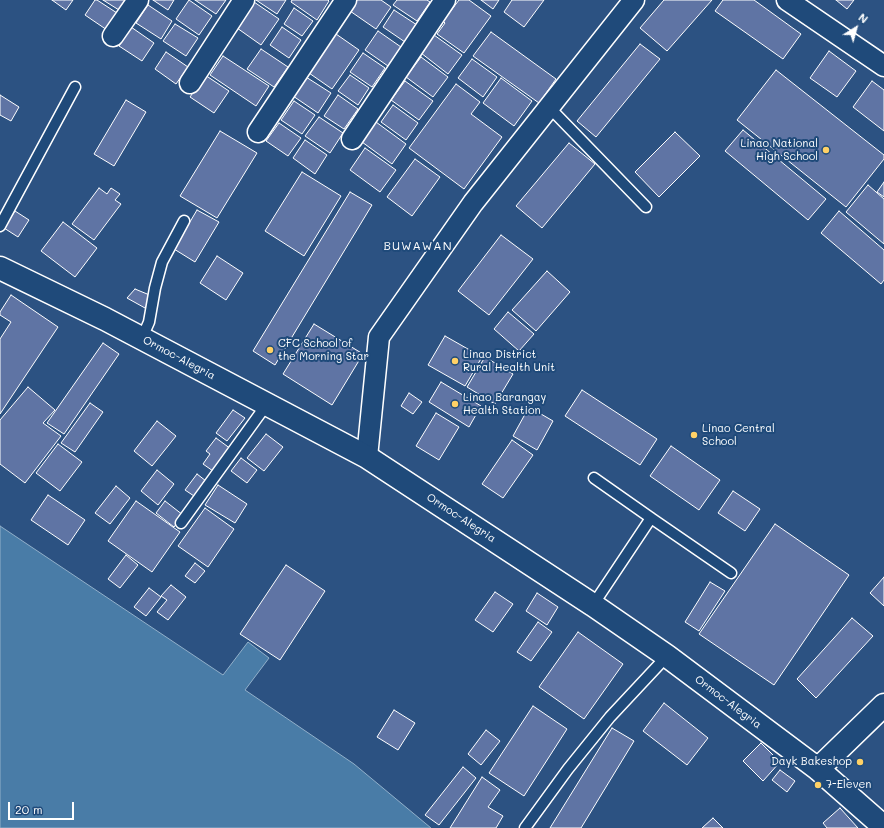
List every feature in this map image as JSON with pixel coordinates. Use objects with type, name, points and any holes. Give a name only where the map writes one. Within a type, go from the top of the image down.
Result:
[{"type":"street","points":[[114,36],[138,0]]},
{"type":"street","points":[[190,83],[244,0]]},
{"type":"street","points":[[258,132],[346,0]]},
{"type":"street","points":[[352,139],[445,0]]},
{"type":"street","points":[[367,457],[379,337],[473,203],[634,0]]},
{"type":"street","points":[[787,0],[884,66]]},
{"type":"street","name":"Ormoc-Alegria","points":[[0,268],[142,338],[367,457],[593,605],[666,656],[818,769],[884,827]]},
{"type":"street","points":[[818,769],[884,705]]},
{"type":"lane","points":[[0,226],[75,87]]},
{"type":"lane","points":[[549,107],[646,207]]},
{"type":"lane","points":[[142,338],[149,322],[155,288],[162,262],[184,221]]},
{"type":"lane","points":[[181,523],[267,404]]},
{"type":"lane","points":[[594,478],[730,573]]},
{"type":"lane","points":[[593,605],[651,518]]},
{"type":"lane","points":[[525,828],[568,769],[606,723],[666,656]]},
{"type":"water","points":[[0,526],[223,675],[248,642],[269,658],[245,690],[354,764],[431,828],[0,828]]},
{"type":"building","points":[[52,0],[73,0],[66,10]]},
{"type":"building","points":[[95,0],[117,13],[107,30],[85,15]]},
{"type":"building","points":[[103,0],[125,0],[119,10]]},
{"type":"building","points":[[153,0],[174,0],[168,10]]},
{"type":"building","points":[[189,0],[212,16],[199,35],[176,19]]},
{"type":"building","points":[[195,0],[226,0],[216,14]]},
{"type":"building","points":[[256,0],[286,0],[277,14]]},
{"type":"building","points":[[292,0],[329,1],[317,20],[291,2]]},
{"type":"building","points":[[357,0],[381,0],[391,7],[376,29],[350,11]]},
{"type":"building","points":[[397,0],[427,0],[430,2],[417,21],[393,5]]},
{"type":"building","points":[[459,0],[469,0],[491,16],[464,53],[437,34],[445,23],[443,21]]},
{"type":"building","points":[[481,0],[499,0],[493,9]]},
{"type":"building","points":[[512,0],[544,0],[524,27],[504,12]]},
{"type":"building","points":[[664,0],[712,0],[667,51],[640,28]]},
{"type":"building","points":[[723,0],[754,0],[801,34],[783,59],[715,11]]},
{"type":"building","points":[[836,0],[854,0],[847,9]]},
{"type":"building","points":[[254,2],[279,19],[261,45],[237,28]]},
{"type":"building","points":[[148,5],[172,21],[161,39],[136,23]]},
{"type":"building","points":[[294,8],[313,21],[302,36],[284,24]]},
{"type":"building","points":[[394,10],[417,25],[405,42],[383,27]]},
{"type":"building","points":[[175,24],[198,38],[186,56],[163,41]]},
{"type":"building","points":[[131,27],[154,43],[142,61],[119,46]]},
{"type":"building","points":[[282,27],[301,40],[289,58],[270,45]]},
{"type":"building","points":[[378,31],[401,47],[388,66],[365,50]]},
{"type":"building","points":[[491,32],[556,79],[539,103],[473,56]]},
{"type":"building","points":[[336,34],[359,50],[332,89],[309,73]]},
{"type":"building","points":[[434,35],[462,55],[448,74],[421,53]]},
{"type":"building","points":[[640,44],[660,59],[596,137],[577,121]]},
{"type":"building","points":[[261,49],[288,67],[274,87],[247,69]]},
{"type":"building","points":[[829,51],[856,71],[837,97],[810,78]]},
{"type":"building","points":[[166,52],[188,67],[176,84],[155,69]]},
{"type":"building","points":[[363,53],[385,68],[372,87],[350,72]]},
{"type":"building","points":[[223,56],[269,86],[256,106],[210,75]]},
{"type":"building","points":[[421,57],[448,77],[433,97],[406,77]]},
{"type":"building","points":[[472,59],[497,77],[483,97],[458,78]]},
{"type":"building","points":[[776,70],[884,155],[884,159],[846,207],[737,120]]},
{"type":"building","points":[[205,75],[229,91],[214,113],[190,97]]},
{"type":"building","points":[[350,75],[369,88],[358,105],[338,91]]},
{"type":"building","points":[[306,77],[331,93],[318,113],[293,96]]},
{"type":"building","points":[[501,78],[532,101],[514,126],[483,103]]},
{"type":"building","points":[[405,81],[433,101],[419,120],[391,100]]},
{"type":"building","points":[[872,81],[884,90],[884,131],[853,107]]},
{"type":"building","points":[[456,84],[480,102],[471,114],[502,137],[464,189],[409,148]]},
{"type":"building","points":[[0,95],[19,107],[11,121],[0,115]]},
{"type":"building","points":[[338,95],[358,109],[344,129],[324,116]]},
{"type":"building","points":[[126,100],[146,112],[114,166],[94,154]]},
{"type":"building","points":[[294,101],[315,115],[302,134],[281,120]]},
{"type":"building","points":[[393,105],[418,123],[406,140],[381,122]]},
{"type":"building","points":[[319,117],[343,133],[330,153],[305,136]]},
{"type":"building","points":[[376,122],[406,144],[392,164],[362,142]]},
{"type":"building","points":[[279,123],[301,138],[288,156],[266,141]]},
{"type":"building","points":[[743,130],[826,199],[808,220],[725,151]]},
{"type":"building","points":[[220,131],[257,153],[217,218],[180,196]]},
{"type":"building","points":[[675,132],[700,156],[659,197],[635,172]]},
{"type":"building","points":[[305,140],[327,155],[315,174],[293,158]]},
{"type":"building","points":[[569,143],[595,164],[542,228],[516,206]]},
{"type":"building","points":[[365,148],[396,170],[380,192],[350,170]]},
{"type":"building","points":[[415,159],[440,177],[412,216],[387,197]]},
{"type":"building","points":[[302,172],[341,196],[304,256],[265,231]]},
{"type":"building","points":[[884,182],[884,197],[877,192]]},
{"type":"building","points":[[868,185],[884,199],[884,244],[846,212]]},
{"type":"building","points":[[99,188],[107,194],[111,188],[120,194],[115,200],[121,204],[94,240],[72,224]]},
{"type":"building","points":[[350,192],[372,205],[275,365],[253,351]]},
{"type":"building","points":[[197,210],[219,222],[195,262],[174,249]]},
{"type":"building","points":[[15,211],[29,220],[18,237],[4,228]]},
{"type":"building","points":[[839,211],[884,250],[884,280],[881,284],[821,233]]},
{"type":"building","points":[[63,222],[97,248],[75,277],[41,251]]},
{"type":"building","points":[[501,235],[533,259],[489,315],[458,291]]},
{"type":"building","points":[[217,256],[243,273],[226,300],[200,283]]},
{"type":"building","points":[[547,271],[570,292],[536,331],[512,310]]},
{"type":"building","points":[[135,289],[152,296],[145,308],[127,298]]},
{"type":"building","points":[[11,295],[58,327],[0,414],[0,339],[11,322],[0,315],[0,312]]},
{"type":"building","points":[[508,312],[534,334],[519,351],[494,329]]},
{"type":"building","points":[[314,324],[363,354],[332,405],[283,374]]},
{"type":"building","name":"Linao District Rural Health Unit","points":[[445,336],[482,357],[465,386],[428,365]]},
{"type":"building","points":[[103,343],[119,354],[64,434],[47,423]]},
{"type":"building","points":[[485,357],[513,374],[495,404],[467,387]]},
{"type":"building","name":"Linao Barangay Health Station","points":[[441,382],[481,406],[469,427],[429,402]]},
{"type":"building","points":[[28,387],[55,410],[43,423],[61,436],[25,483],[0,464],[0,420]]},
{"type":"building","points":[[582,390],[657,439],[640,465],[565,416]]},
{"type":"building","points":[[409,393],[422,402],[413,414],[401,406]]},
{"type":"building","points":[[90,403],[103,412],[75,452],[61,443]]},
{"type":"building","points":[[529,407],[553,421],[537,450],[513,436]]},
{"type":"building","points":[[233,410],[245,418],[227,441],[216,433]]},
{"type":"building","points":[[436,413],[459,427],[439,460],[416,446]]},
{"type":"building","points":[[157,421],[176,436],[152,466],[134,451]]},
{"type":"building","points":[[266,434],[283,447],[264,471],[247,458]]},
{"type":"building","points":[[216,438],[231,449],[213,471],[203,464],[210,454],[206,451]]},
{"type":"building","points":[[512,440],[533,455],[503,498],[482,484]]},
{"type":"building","points":[[58,444],[82,462],[60,491],[36,473]]},
{"type":"building","points":[[671,446],[720,480],[699,510],[650,476]]},
{"type":"building","points":[[241,458],[257,470],[247,483],[231,471]]},
{"type":"building","points":[[157,470],[174,484],[158,505],[141,491]]},
{"type":"building","points":[[197,474],[206,481],[194,496],[185,490]]},
{"type":"building","points":[[218,485],[247,504],[235,523],[205,505]]},
{"type":"building","points":[[116,486],[130,498],[110,524],[95,513]]},
{"type":"building","points":[[733,491],[760,509],[745,531],[718,513]]},
{"type":"building","points":[[48,495],[85,520],[68,545],[31,520]]},
{"type":"building","points":[[136,501],[180,532],[152,572],[108,541]]},
{"type":"building","points":[[165,501],[183,515],[174,527],[156,513]]},
{"type":"building","points":[[205,508],[234,529],[208,567],[178,546]]},
{"type":"building","points":[[775,524],[849,575],[774,685],[699,634]]},
{"type":"building","points":[[126,555],[138,565],[120,588],[108,579]]},
{"type":"building","points":[[195,563],[205,571],[195,583],[185,576]]},
{"type":"building","points":[[286,565],[325,591],[280,660],[240,634]]},
{"type":"building","points":[[884,577],[884,606],[870,593]]},
{"type":"building","points":[[710,582],[725,591],[699,631],[685,622]]},
{"type":"building","points":[[171,585],[186,597],[168,620],[157,612],[167,600],[161,596]]},
{"type":"building","points":[[149,588],[161,597],[146,616],[134,607]]},
{"type":"building","points":[[495,592],[513,604],[493,632],[475,620]]},
{"type":"building","points":[[537,593],[558,607],[547,625],[526,611]]},
{"type":"building","points":[[852,618],[873,636],[816,698],[797,679]]},
{"type":"building","points":[[538,622],[552,632],[531,661],[517,652]]},
{"type":"building","points":[[578,632],[623,664],[584,719],[539,687]]},
{"type":"building","points":[[664,703],[708,738],[687,765],[643,731]]},
{"type":"building","points":[[533,706],[567,729],[524,796],[489,773]]},
{"type":"building","points":[[394,710],[415,723],[398,750],[377,737]]},
{"type":"building","points":[[612,728],[634,741],[581,828],[550,828]]},
{"type":"building","points":[[486,730],[500,741],[481,765],[468,754]]},
{"type":"building","points":[[761,743],[780,762],[763,781],[743,761]]},
{"type":"building","points":[[463,767],[476,778],[439,825],[425,815]]},
{"type":"building","points":[[780,770],[795,781],[787,792],[772,780]]},
{"type":"building","points":[[482,777],[500,790],[488,807],[503,816],[496,828],[450,828]]},
{"type":"building","points":[[840,808],[858,828],[827,828],[823,823]]},
{"type":"building","points":[[713,818],[723,828],[702,828]]},
{"type":"place","name":"Linao National High School","points":[[826,150]]},
{"type":"place","name":"CFC School of the Morning Star","points":[[270,350]]},
{"type":"place","name":"Linao District Rural Health Unit","points":[[455,361]]},
{"type":"place","name":"Linao Barangay Health Station","points":[[455,404]]},
{"type":"place","name":"Linao Central School","points":[[694,435]]},
{"type":"place","name":"Dayk Bakeshop","points":[[860,762]]},
{"type":"place","name":"7-Eleven","points":[[818,785]]},
{"type":"district","name":"BUWAWAN","points":[[418,246]]}]
